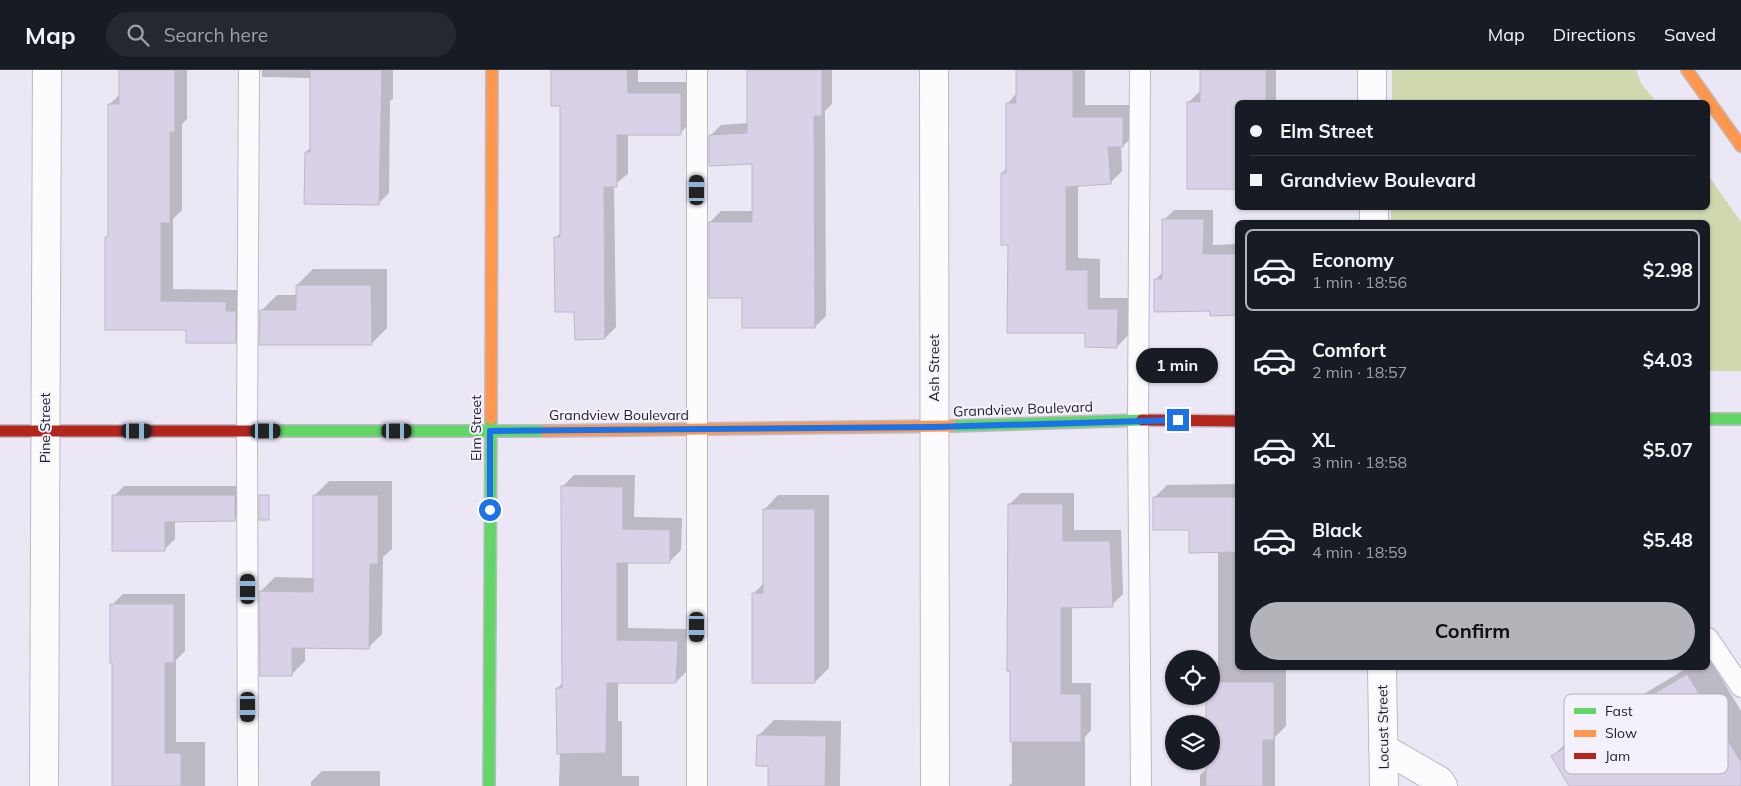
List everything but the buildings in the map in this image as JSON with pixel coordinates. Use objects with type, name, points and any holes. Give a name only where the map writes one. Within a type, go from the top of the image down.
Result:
[{"type":"street","name":"Pine Street","points":[[44,786],[47,70]]},
{"type":"street","name":"Elm Street","points":[[489,786],[492,70]]},
{"type":"street","name":"Ash Street","points":[[934,70],[935,786]]},
{"type":"street","points":[[1372,70],[1372,100]]},
{"type":"street","points":[[1686,70],[1708,100]]},
{"type":"street","points":[[1710,103],[1741,146]]},
{"type":"street","points":[[1710,419],[1741,417]]},
{"type":"street","points":[[1726,419],[1741,424]]},
{"type":"street","name":"Grandview Boulevard","points":[[0,431],[490,431],[934,427],[1138,420],[1235,420]]},
{"type":"street","name":"Locust Street","points":[[1382,670],[1384,786]]},
{"type":"street","points":[[1383,748],[1440,781],[1443,786]]},
{"type":"lane","points":[[248,786],[249,70]]},
{"type":"lane","points":[[697,70],[697,786]]},
{"type":"lane","points":[[1140,70],[1138,420],[1141,786]]},
{"type":"lane","points":[[1710,641],[1741,687]]},
{"type":"green space","points":[[1392,70],[1636,70],[1641,83],[1654,100],[1392,100]]},
{"type":"green space","points":[[1710,178],[1741,222],[1741,371],[1710,371],[1710,220],[1391,220],[1391,210],[1710,210]]},
{"type":"traffic: fast","points":[[489,786],[491,419]]},
{"type":"traffic: fast","points":[[1710,419],[1741,419]]},
{"type":"traffic: fast","points":[[952,426],[1142,420]]},
{"type":"traffic: fast","points":[[269,431],[545,431]]},
{"type":"traffic: slow","points":[[491,419],[492,70]]},
{"type":"traffic: slow","points":[[1687,70],[1708,100]]},
{"type":"traffic: slow","points":[[1710,102],[1741,146]]},
{"type":"traffic: slow","points":[[545,431],[952,426]]},
{"type":"traffic: jam","points":[[1142,420],[1235,421]]},
{"type":"traffic: jam","points":[[0,431],[269,431]]},
{"type":"route","points":[[490,510],[490,431],[934,427],[1178,420]]}]
